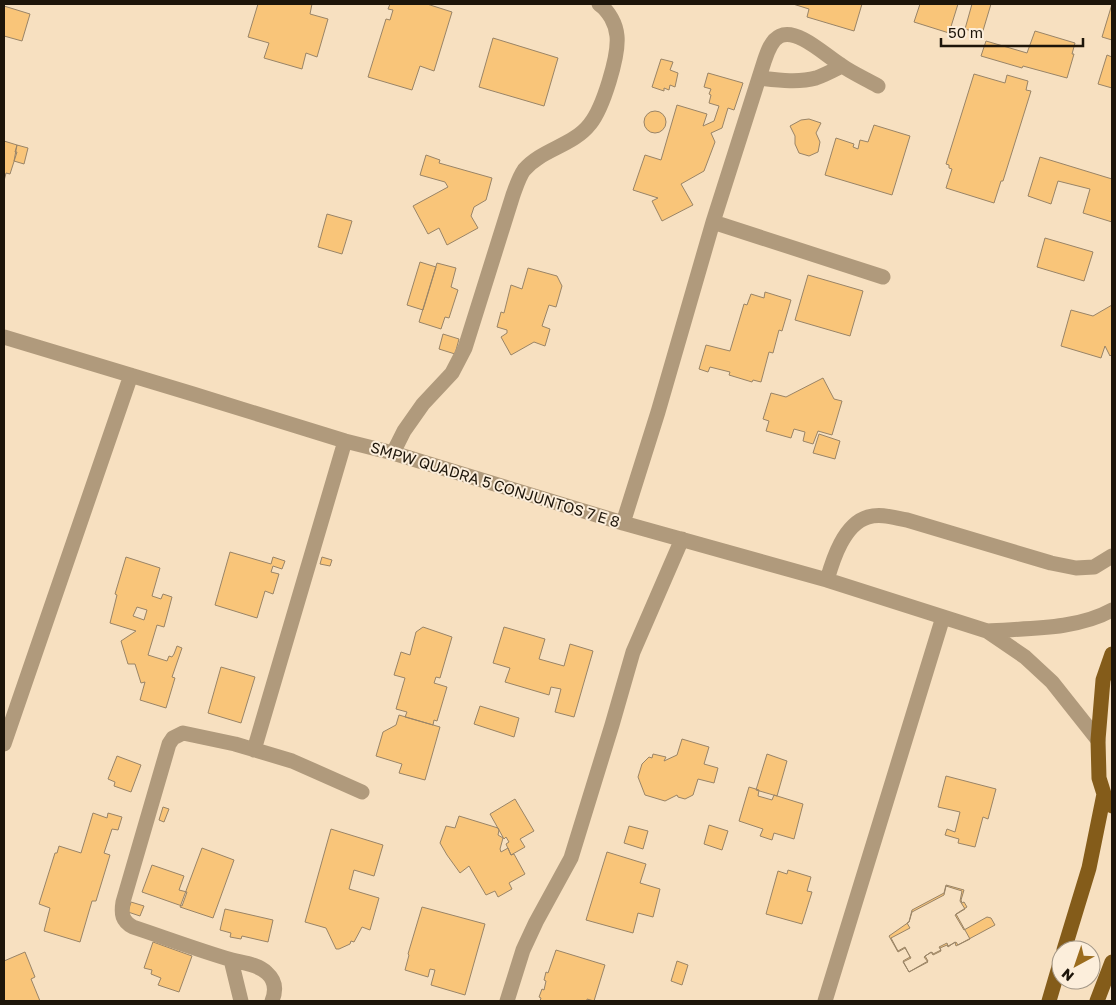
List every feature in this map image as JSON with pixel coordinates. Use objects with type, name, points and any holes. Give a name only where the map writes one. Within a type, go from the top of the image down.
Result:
[{"type":"main road","points":[[1067,940],[1108,800],[1099,778],[1098,740],[1103,680],[1112,654]]},
{"type":"main road","points":[[1097,1001],[1112,962]]},
{"type":"street","points":[[393,453],[404,431],[423,404],[452,373],[465,348],[513,194],[523,172],[531,163],[577,137],[591,124],[602,102],[617,53],[617,36],[614,23],[606,9],[599,4]]},
{"type":"street","points":[[623,523],[658,412],[713,222],[770,46],[777,37],[792,34],[810,42],[842,66],[878,86]]},
{"type":"street","points":[[759,78],[787,81],[803,80],[816,78],[842,66]]},
{"type":"street","points":[[713,222],[883,277]]},
{"type":"street","name":"SMPW QUADRA 5 CONJUNTOS 7 E 8","points":[[4,338],[623,523],[827,580],[987,631],[1025,657],[1052,682],[1098,740]]},
{"type":"street","points":[[4,744],[131,375]]},
{"type":"street","points":[[254,750],[345,441]]},
{"type":"street","points":[[827,580],[833,560],[848,532],[868,517],[883,515],[907,520],[1051,563],[1076,568],[1094,567],[1112,556]]},
{"type":"street","points":[[507,1001],[523,950],[571,858],[633,652],[682,539]]},
{"type":"street","name":"SMPW QUADRA 5 CONJUNTOS 7 E 8","points":[[987,631],[1074,624],[1099,617],[1112,610]]},
{"type":"street","points":[[825,1001],[943,617]]},
{"type":"street","points":[[272,1001],[275,994],[274,981],[257,966],[231,960],[133,927],[126,923],[121,913],[169,744],[173,738],[183,732],[228,742],[292,761],[362,792]]},
{"type":"street","points":[[231,960],[241,1001]]},
{"type":"building","points":[[258,4],[312,4],[310,14],[328,19],[317,57],[306,53],[302,69],[264,58],[269,43],[248,37]]},
{"type":"building","points":[[390,4],[427,4],[452,12],[434,71],[420,66],[412,90],[368,77],[386,19],[390,20],[393,10],[388,9]]},
{"type":"building","points":[[793,4],[862,4],[854,31],[807,17],[809,9]]},
{"type":"building","points":[[920,4],[958,4],[949,33],[914,22]]},
{"type":"building","points":[[972,4],[991,4],[982,34],[965,29]]},
{"type":"building","points":[[1112,4],[1112,40],[1102,37]]},
{"type":"building","points":[[4,6],[30,14],[22,41],[4,36]]},
{"type":"building","points":[[1035,31],[1075,43],[1067,78],[981,56],[986,41],[1027,53]]},
{"type":"building","points":[[493,38],[558,58],[544,106],[479,87]]},
{"type":"building","points":[[1107,55],[1112,57],[1112,88],[1098,84]]},
{"type":"building","points":[[661,59],[673,62],[670,70],[678,73],[675,87],[670,85],[669,90],[664,88],[664,91],[652,87]]},
{"type":"building","points":[[708,73],[743,83],[734,110],[728,108],[722,128],[711,133],[715,142],[704,171],[681,184],[693,205],[662,221],[652,201],[658,198],[633,190],[645,155],[661,160],[677,105],[707,114],[703,126],[714,121],[719,106],[709,103],[711,89],[704,87]]},
{"type":"building","points":[[974,74],[1005,83],[1007,75],[1028,81],[1026,90],[1031,91],[1003,181],[1001,181],[994,203],[946,188],[952,169],[946,164]]},
{"type":"building","points":[[655,111],[663,114],[666,122],[663,130],[655,133],[647,130],[644,122],[647,114]]},
{"type":"building","points":[[809,119],[821,123],[816,133],[820,142],[818,152],[809,156],[799,153],[795,144],[795,136],[790,126],[801,120]]},
{"type":"building","points":[[874,125],[910,136],[892,195],[825,175],[836,138],[854,144],[853,147],[858,149],[860,140],[868,142]]},
{"type":"building","points":[[4,141],[17,145],[15,152],[17,152],[10,174],[6,173],[4,181]]},
{"type":"building","points":[[17,145],[28,148],[24,164],[14,161]]},
{"type":"building","points":[[426,155],[440,160],[439,163],[492,178],[486,200],[474,207],[471,216],[478,228],[447,245],[439,228],[428,234],[413,206],[448,187],[445,182],[420,175]]},
{"type":"building","points":[[1040,157],[1112,179],[1112,222],[1083,213],[1090,189],[1058,181],[1051,204],[1028,196]]},
{"type":"building","points":[[327,214],[352,221],[342,254],[318,247]]},
{"type":"building","points":[[1045,238],[1093,252],[1084,281],[1037,267]]},
{"type":"building","points":[[420,262],[436,267],[423,310],[407,305]]},
{"type":"building","points":[[437,263],[456,268],[451,287],[458,290],[449,318],[445,317],[441,329],[419,322]]},
{"type":"building","points":[[528,268],[557,276],[562,286],[556,307],[549,305],[542,326],[550,329],[545,346],[534,342],[511,355],[501,337],[507,333],[507,330],[497,327],[501,312],[504,313],[511,285],[522,289]]},
{"type":"building","points":[[808,275],[863,291],[850,336],[795,320]]},
{"type":"building","points":[[765,292],[791,300],[782,331],[779,330],[773,353],[769,352],[761,382],[753,380],[752,382],[729,375],[730,372],[710,367],[708,372],[699,369],[706,345],[730,351],[744,304],[747,305],[751,294],[764,298]]},
{"type":"building","points":[[1112,305],[1112,354],[1110,356],[1105,346],[1101,358],[1061,346],[1071,310],[1093,316]]},
{"type":"building","points":[[443,334],[459,339],[455,354],[439,349]]},
{"type":"building","points":[[823,378],[834,399],[842,401],[832,435],[818,431],[813,444],[803,441],[805,432],[794,429],[791,438],[766,431],[769,421],[763,419],[771,393],[786,397]]},
{"type":"building","points":[[819,434],[840,441],[835,459],[813,453]]},
{"type":"building","points":[[230,552],[271,564],[273,557],[285,561],[282,569],[273,566],[271,572],[279,574],[273,594],[265,591],[257,618],[215,605]]},
{"type":"building","points":[[126,557],[160,568],[152,596],[161,599],[163,594],[172,597],[164,627],[157,625],[148,655],[167,661],[169,656],[172,657],[174,654],[177,646],[182,648],[172,677],[175,678],[166,708],[140,700],[145,682],[141,683],[135,664],[128,664],[121,641],[136,631],[110,623],[117,595],[115,594]],"holes":[[[137,607],[147,610],[144,620],[133,616]]]},
{"type":"building","points":[[322,557],[332,560],[330,566],[320,564]]},
{"type":"building","points":[[423,627],[452,637],[440,678],[436,677],[434,683],[447,687],[437,721],[434,720],[433,725],[405,717],[407,712],[396,709],[405,678],[394,675],[401,652],[410,655],[416,632]]},
{"type":"building","points":[[504,627],[545,639],[539,659],[564,666],[570,644],[593,651],[574,717],[555,712],[561,689],[551,687],[549,695],[505,682],[510,668],[493,663]]},
{"type":"building","points":[[221,667],[255,677],[241,723],[208,713]]},
{"type":"building","points":[[480,706],[519,718],[514,737],[474,724]]},
{"type":"building","points":[[399,715],[440,727],[425,780],[399,773],[402,764],[376,756],[383,732],[396,725]]},
{"type":"building","points":[[682,739],[709,747],[704,764],[718,768],[714,783],[698,779],[693,795],[685,799],[677,795],[665,801],[645,795],[638,777],[642,764],[649,757],[652,758],[653,754],[666,757],[664,761],[677,755]]},
{"type":"building","points":[[767,754],[787,761],[777,796],[756,790]]},
{"type":"building","points":[[117,756],[141,765],[131,792],[114,786],[115,782],[108,779]]},
{"type":"building","points":[[946,776],[996,789],[988,819],[983,817],[975,847],[958,843],[959,839],[945,835],[947,829],[955,832],[960,812],[938,807]]},
{"type":"building","points":[[749,787],[759,790],[758,796],[772,800],[774,795],[803,804],[794,839],[774,833],[772,840],[760,836],[763,829],[739,821]]},
{"type":"building","points":[[515,799],[534,831],[520,839],[525,847],[511,855],[506,844],[509,842],[506,837],[504,839],[490,814]]},
{"type":"building","points":[[163,807],[169,809],[164,822],[159,820]]},
{"type":"building","points":[[93,813],[107,818],[108,813],[122,817],[118,830],[112,829],[104,853],[110,855],[96,901],[92,901],[80,942],[44,931],[50,908],[39,904],[59,846],[81,853]]},
{"type":"building","points":[[459,816],[498,828],[498,835],[503,838],[501,852],[508,848],[511,855],[514,854],[525,874],[509,883],[512,889],[498,897],[495,891],[486,895],[469,866],[460,873],[440,843],[446,826],[455,828]]},
{"type":"building","points":[[709,825],[728,831],[722,850],[704,844]]},
{"type":"building","points":[[629,826],[648,831],[643,849],[624,843]]},
{"type":"building","points":[[331,829],[383,845],[374,876],[354,870],[349,889],[379,898],[370,930],[362,927],[354,942],[351,941],[350,944],[339,949],[336,949],[326,928],[305,922]]},
{"type":"building","points":[[202,848],[234,860],[213,918],[180,907]]},
{"type":"building","points":[[607,852],[646,864],[640,883],[660,889],[653,917],[638,913],[633,933],[586,920]]},
{"type":"building","points":[[152,865],[184,876],[179,890],[187,892],[182,906],[142,892]]},
{"type":"building","points":[[788,870],[811,877],[807,891],[812,892],[802,924],[766,914],[778,871],[787,874]]},
{"type":"building","points":[[946,885],[964,890],[961,900],[967,907],[956,914],[970,939],[958,945],[956,942],[948,946],[947,943],[939,947],[941,950],[925,956],[928,961],[909,972],[903,961],[910,957],[905,947],[898,951],[891,938],[910,928],[907,923],[909,922],[912,910],[944,893]]},
{"type":"building","points":[[946,886],[962,891],[960,901],[965,909],[955,915],[964,930],[987,917],[991,918],[995,925],[956,946],[955,942],[948,947],[947,945],[940,948],[941,951],[933,955],[931,952],[924,957],[928,962],[909,972],[903,962],[911,958],[905,948],[898,952],[889,936],[909,922],[912,912],[944,895]]},
{"type":"building","points":[[131,902],[144,906],[140,916],[128,912]]},
{"type":"building","points":[[422,907],[485,924],[465,995],[431,985],[435,970],[430,969],[428,977],[405,970]]},
{"type":"building","points":[[225,909],[273,920],[268,942],[242,936],[241,939],[230,937],[231,933],[220,930]]},
{"type":"building","points":[[153,942],[192,956],[179,992],[158,985],[161,978],[151,974],[152,970],[144,968]]},
{"type":"building","points":[[556,950],[605,965],[594,1001],[587,999],[587,1001],[540,1001],[541,998],[539,997],[542,989],[544,990],[546,981],[544,980],[546,972],[548,973]]},
{"type":"building","points":[[25,952],[35,977],[31,979],[40,1001],[4,1001],[4,961]]},
{"type":"building","points":[[677,961],[688,965],[682,985],[671,981]]}]
